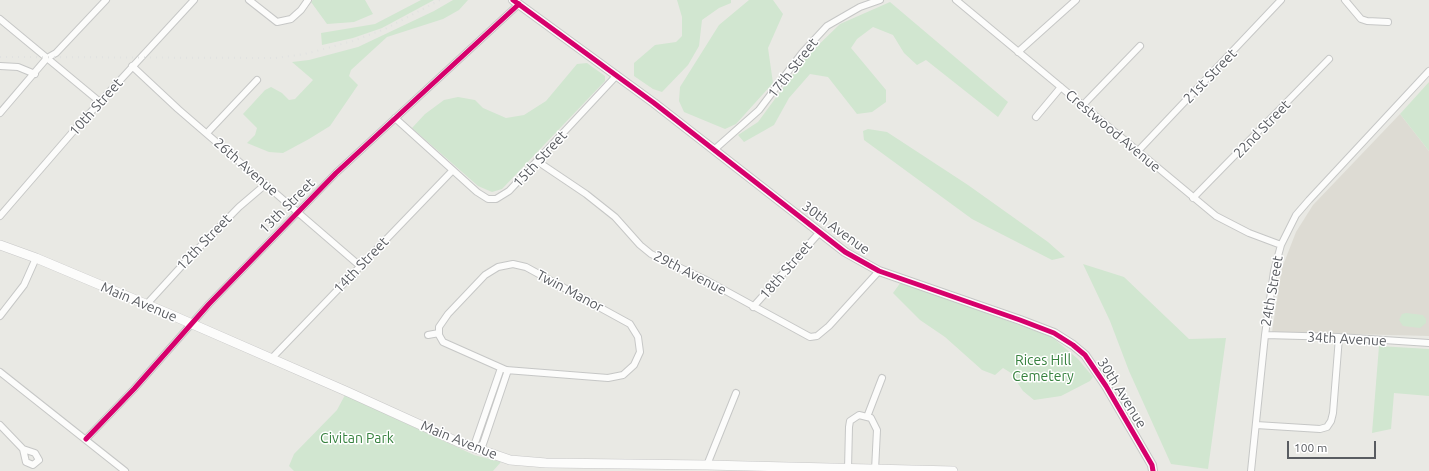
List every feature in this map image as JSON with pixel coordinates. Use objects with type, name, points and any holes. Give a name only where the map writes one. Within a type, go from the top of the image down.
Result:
[{"type":"main road","name":"Main Avenue","points":[[0,245],[36,258],[146,304],[475,449],[510,460],[544,467],[670,468],[707,465],[810,470],[848,469],[953,471]]},
{"type":"street","points":[[0,113],[48,58],[56,53],[106,0]]},
{"type":"street","name":"10th Street","points":[[0,216],[132,66],[194,0]]},
{"type":"street","points":[[249,0],[277,22],[285,22],[297,15],[308,0]]},
{"type":"street","name":"17th Street","points":[[715,149],[759,110],[802,53],[827,26],[860,7],[880,0]]},
{"type":"street","name":"Crestwood Avenue","points":[[956,0],[1216,216],[1235,227],[1281,245]]},
{"type":"street","points":[[1018,52],[1076,0]]},
{"type":"street","name":"21st Street","points":[[1138,151],[1280,0]]},
{"type":"street","points":[[1345,0],[1361,19],[1367,22],[1388,22]]},
{"type":"street","name":"30th Avenue","points":[[516,2],[715,149],[819,233],[845,252],[878,271],[1027,322],[1054,333],[1074,345],[1085,355],[1106,386],[1152,465],[1153,471]]},
{"type":"street","name":"13th Street","points":[[86,439],[191,324],[297,212],[363,147],[516,2]]},
{"type":"street","points":[[0,19],[100,102]]},
{"type":"street","points":[[1083,105],[1140,46]]},
{"type":"street","name":"22nd Street","points":[[1194,198],[1329,59]]},
{"type":"street","points":[[0,66],[18,67],[35,74]]},
{"type":"street","name":"26th Avenue","points":[[132,66],[360,266]]},
{"type":"street","name":"24th Street","points":[[1251,471],[1265,335],[1274,271],[1281,245],[1296,215],[1429,71]]},
{"type":"street","name":"15th Street","points":[[452,171],[477,192],[488,199],[496,199],[509,191],[617,76]]},
{"type":"street","points":[[207,133],[257,80]]},
{"type":"street","points":[[1036,117],[1061,87]]},
{"type":"street","points":[[395,118],[452,171]]},
{"type":"street","name":"29th Avenue","points":[[537,161],[582,191],[615,217],[651,254],[704,279],[803,335],[810,337],[817,336],[855,298],[878,271]]},
{"type":"street","name":"14th Street","points":[[271,359],[452,171]]},
{"type":"street","name":"12th Street","points":[[146,304],[188,258],[239,207],[266,184]]},
{"type":"street","name":"18th Street","points":[[753,307],[819,233]]},
{"type":"street","points":[[0,316],[24,285],[36,258]]},
{"type":"street","name":"Twin Manor","points":[[513,264],[526,267],[618,316],[630,324],[638,337],[640,352],[634,366],[623,375],[608,378],[508,370],[443,342],[439,333],[439,327],[448,314],[486,275],[498,267],[513,264]]},
{"type":"street","points":[[428,335],[439,333]]},
{"type":"street","name":"34th Avenue","points":[[1265,335],[1339,337],[1429,343]]},
{"type":"street","points":[[1256,425],[1320,429],[1327,427],[1332,421],[1339,337]]},
{"type":"street","points":[[475,449],[475,443],[501,368]]},
{"type":"street","points":[[475,449],[483,444],[508,370]]},
{"type":"street","points":[[0,372],[125,471]]},
{"type":"street","points":[[867,416],[882,378]]},
{"type":"street","points":[[707,465],[736,392]]},
{"type":"street","points":[[848,469],[850,421],[859,415],[867,416],[874,423],[877,430],[875,470]]},
{"type":"street","points":[[0,425],[23,449]]},
{"type":"shaded area","points":[[1400,114],[1429,151],[1429,336],[1272,332],[1282,268],[1296,232],[1313,205]]},
{"type":"green space","points":[[313,0],[365,0],[373,14],[354,22],[327,24],[311,2]]},
{"type":"green space","points":[[421,0],[434,0],[382,28],[353,38],[322,45],[321,33],[375,24]]},
{"type":"green space","points":[[453,0],[468,0],[459,10],[443,19],[387,37],[351,70],[349,76],[358,85],[330,126],[283,153],[269,152],[247,143],[255,135],[257,128],[243,114],[265,90],[271,87],[282,93],[289,100],[295,99],[313,80],[292,62],[309,60],[358,47],[434,11]]},
{"type":"green space","points":[[677,0],[731,0],[731,3],[719,8],[702,20],[699,46],[688,65],[662,92],[653,89],[634,76],[634,63],[655,45],[676,42],[682,36],[682,17]]},
{"type":"green space","points":[[749,0],[773,0],[783,14],[768,48],[773,83],[736,124],[725,129],[684,112],[679,101],[680,87],[719,25]]},
{"type":"green space","points":[[890,2],[1008,102],[998,117],[926,60],[917,65],[904,53],[893,35],[873,27],[857,39],[851,48],[886,90],[886,102],[872,112],[857,114],[828,77],[810,74],[789,98],[774,125],[744,142],[738,135],[758,122],[805,58],[840,24]]},
{"type":"green space","points":[[587,63],[605,76],[605,81],[502,189],[492,192],[478,186],[412,128],[425,114],[444,100],[458,97],[475,100],[483,108],[506,118],[524,115],[546,101],[577,64]]},
{"type":"green space","points":[[1429,82],[1429,151],[1400,114]]},
{"type":"green space","points":[[868,129],[887,132],[968,185],[1048,242],[1065,257],[1052,260],[972,219],[864,140],[863,131]]},
{"type":"green space","points":[[1083,264],[1124,277],[1189,339],[1226,338],[1208,469],[1171,464],[1129,371],[1110,321]]},
{"type":"green space","name":"Rices Hill Cemetery","points":[[901,282],[1052,337],[1078,359],[1093,377],[1090,381],[1061,396],[1034,400],[1023,391],[1011,373],[1003,368],[995,375],[982,370],[945,337],[920,320],[893,293]]},
{"type":"green space","points":[[1402,314],[1423,315],[1426,319],[1426,323],[1420,328],[1403,326],[1399,320]]},
{"type":"green space","points":[[1379,346],[1429,349],[1429,396],[1394,393],[1391,429],[1372,433]]},
{"type":"green space","name":"Civitan Park","points":[[345,395],[474,455],[501,462],[493,471],[294,471],[289,466],[294,454],[337,410]]},
{"type":"railway","points":[[0,57],[276,58],[305,54],[353,41],[385,29],[440,0]]},
{"type":"cycle path","points":[[513,0],[654,103],[845,252],[879,271],[1020,320],[1054,333],[1073,345],[1085,355],[1106,386],[1152,465],[1153,471]]},
{"type":"cycle path","points":[[86,439],[134,389],[209,304],[336,173],[519,4]]}]
